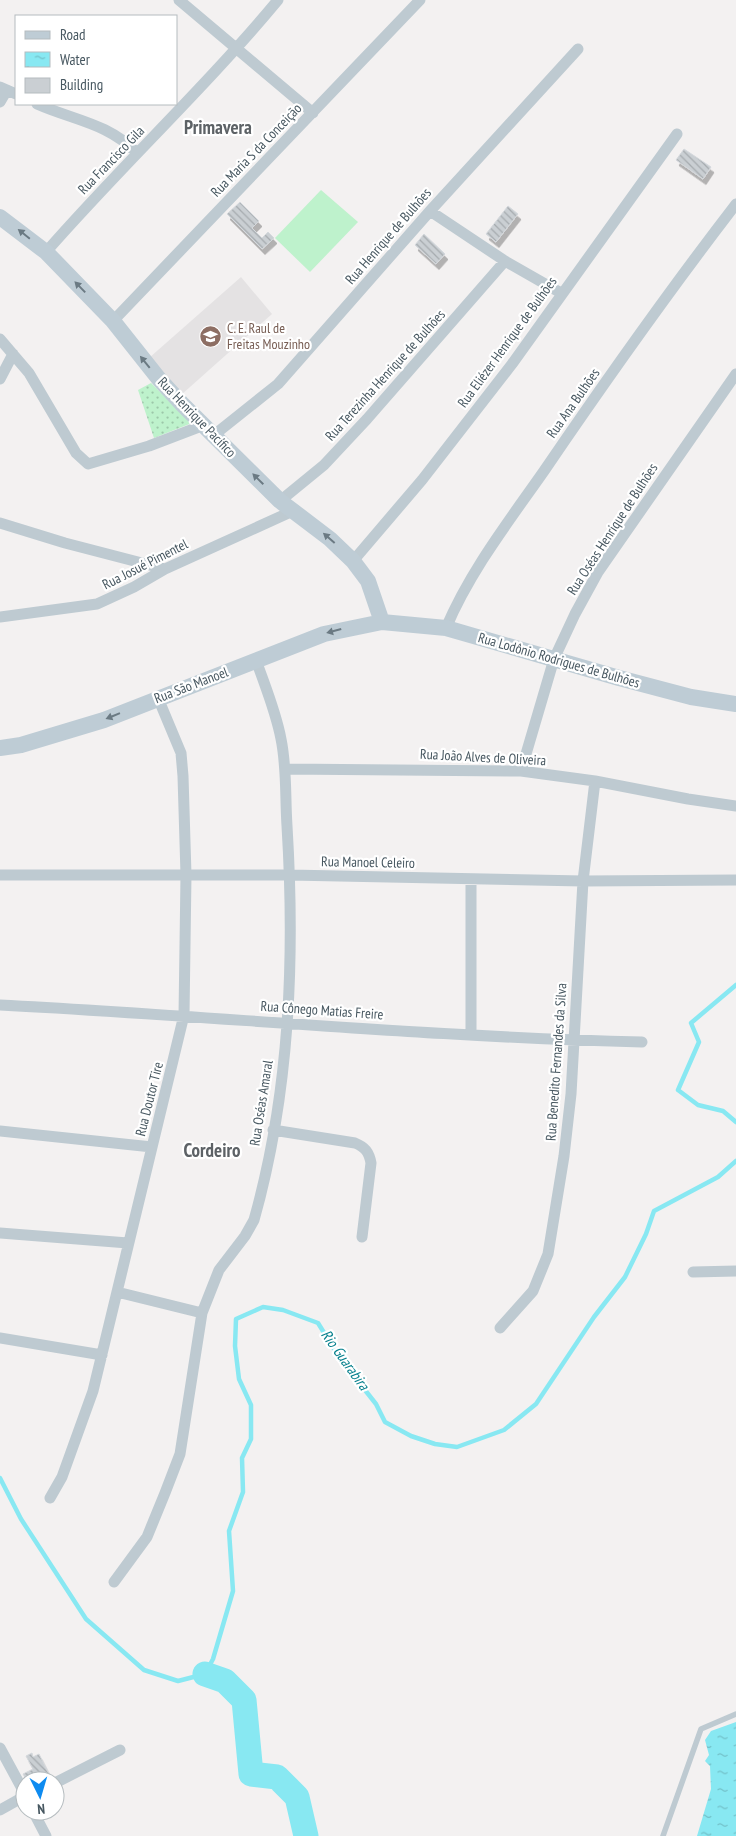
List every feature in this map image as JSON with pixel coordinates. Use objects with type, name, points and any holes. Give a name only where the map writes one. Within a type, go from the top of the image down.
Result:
[{"type":"main road","name":"Rua Henrique Pacífico","points":[[0,217],[46,252],[113,321],[159,379],[209,430],[287,506],[330,538],[353,561],[368,580],[382,622]]},
{"type":"main road","name":"Rua Lodônio Rodrigues de Bulhões","points":[[382,622],[446,628],[691,696],[736,704]]},
{"type":"main road","name":"Rua São Manoel","points":[[0,748],[58,735],[104,720],[324,634],[364,624],[382,622]]},
{"type":"street","points":[[179,0],[313,113]]},
{"type":"street","name":"Rua Francisco Gila","points":[[46,252],[137,153],[236,50],[278,0]]},
{"type":"street","name":"Rua Maria S da Conceição","points":[[113,321],[420,0]]},
{"type":"street","name":"Rua Henrique de Bulhões","points":[[13,354],[29,372],[76,454],[88,464],[209,430],[278,384],[430,211],[578,50]]},
{"type":"street","points":[[0,102],[8,91]]},
{"type":"street","points":[[39,105],[106,129],[125,140],[137,153]]},
{"type":"street","name":"Rua Eliézer Henrique de Bulhões","points":[[353,561],[422,480],[491,391],[676,134]]},
{"type":"street","name":"Rua Ana Bulhões","points":[[446,628],[455,605],[488,553],[666,296],[736,204]]},
{"type":"street","points":[[430,211],[506,261],[561,293]]},
{"type":"street","name":"Rua Terezinha Henrique de Bulhões","points":[[287,506],[367,419],[506,261]]},
{"type":"street","points":[[0,339],[13,354],[0,379]]},
{"type":"street","name":"Rua Oséas Henrique de Bulhões","points":[[521,771],[554,658],[575,614],[598,572],[736,374]]},
{"type":"street","name":"Rua Josué Pimentel","points":[[0,617],[97,604],[134,587],[287,506]]},
{"type":"street","points":[[0,523],[132,562],[165,569]]},
{"type":"street","name":"Rua Oséas Amaral","points":[[114,1582],[147,1537],[180,1454],[202,1313],[219,1270],[245,1236],[254,1220],[273,1130],[288,1023],[290,875],[286,769],[274,712],[256,660]]},
{"type":"street","name":"Rua Doutor Tire","points":[[50,1498],[62,1477],[78,1436],[102,1355],[184,1015],[186,875],[181,753],[158,698]]},
{"type":"street","name":"Rua João Alves de Oliveira","points":[[286,769],[521,771],[594,781],[736,806]]},
{"type":"street","name":"Rua Benedito Fernandes da Silva","points":[[500,1328],[533,1291],[548,1254],[564,1156],[575,1040],[583,881],[594,781]]},
{"type":"street","name":"Rua Manoel Celeiro","points":[[0,875],[290,875],[583,881],[736,880]]},
{"type":"street","points":[[471,879],[471,1035]]},
{"type":"street","name":"Rua Cônego Matias Freire","points":[[0,1005],[184,1015],[471,1035],[642,1042]]},
{"type":"street","points":[[273,1130],[355,1143],[364,1147],[370,1155],[371,1163],[362,1237]]},
{"type":"street","points":[[0,1131],[152,1147]]},
{"type":"street","points":[[0,1232],[128,1243]]},
{"type":"street","points":[[694,1272],[736,1271]]},
{"type":"street","points":[[117,1292],[202,1313]]},
{"type":"street","points":[[0,1338],[102,1355]]},
{"type":"street","points":[[0,1748],[15,1776]]},
{"type":"street","points":[[65,1777],[120,1750]]},
{"type":"street","points":[[0,1810],[15,1801]]},
{"type":"street","points":[[38,1821],[46,1836]]},
{"type":"lane","points":[[663,1836],[701,1729],[736,1714]]},
{"type":"shaded area","name":"C. E. Raul de Freitas Mouzinho","points":[[241,277],[272,314],[181,395],[149,358]]},
{"type":"green space","points":[[321,190],[358,222],[310,272],[275,238]]},
{"type":"green space","points":[[151,383],[192,423],[154,438],[138,390]]},
{"type":"water","points":[[736,1722],[736,1836],[697,1836],[711,1789],[710,1766],[705,1761],[709,1755],[705,1740],[711,1731]]},
{"type":"building","points":[[684,149],[711,167],[703,179],[676,160]]},
{"type":"building","points":[[240,202],[259,221],[252,228],[262,238],[268,232],[274,238],[262,249],[227,214]]},
{"type":"building","points":[[508,206],[518,214],[496,242],[486,234]]},
{"type":"building","points":[[424,234],[445,254],[436,264],[415,245]]},
{"type":"building","points":[[32,1753],[33,1757],[39,1754],[48,1771],[29,1771],[33,1769],[26,1756]]},
{"type":"waterway","name":"Rio Guarabira","points":[[736,985],[691,1023],[699,1042],[678,1090],[698,1105],[723,1111],[736,1122]]},
{"type":"waterway","name":"Rio Guarabira","points":[[0,1478],[21,1519],[86,1619],[144,1670],[178,1681],[205,1674],[213,1659],[233,1591],[229,1531],[243,1492],[242,1458],[251,1439],[251,1405],[239,1379],[235,1346],[236,1319],[263,1307],[283,1310],[318,1323],[339,1357],[376,1404],[385,1422],[411,1436],[435,1444],[457,1447],[504,1430],[536,1404],[594,1317],[625,1277],[646,1234],[654,1211],[718,1177],[736,1161]]},
{"type":"waterway","points":[[205,1674],[225,1681],[244,1700],[251,1774],[277,1777],[297,1797],[306,1836]]},
{"type":"place","name":"C. E. Raul de Freitas Mouzinho","points":[[211,336]]},
{"type":"district","name":"Primavera","points":[[218,127]]},
{"type":"district","name":"Cordeiro","points":[[212,1150]]}]
